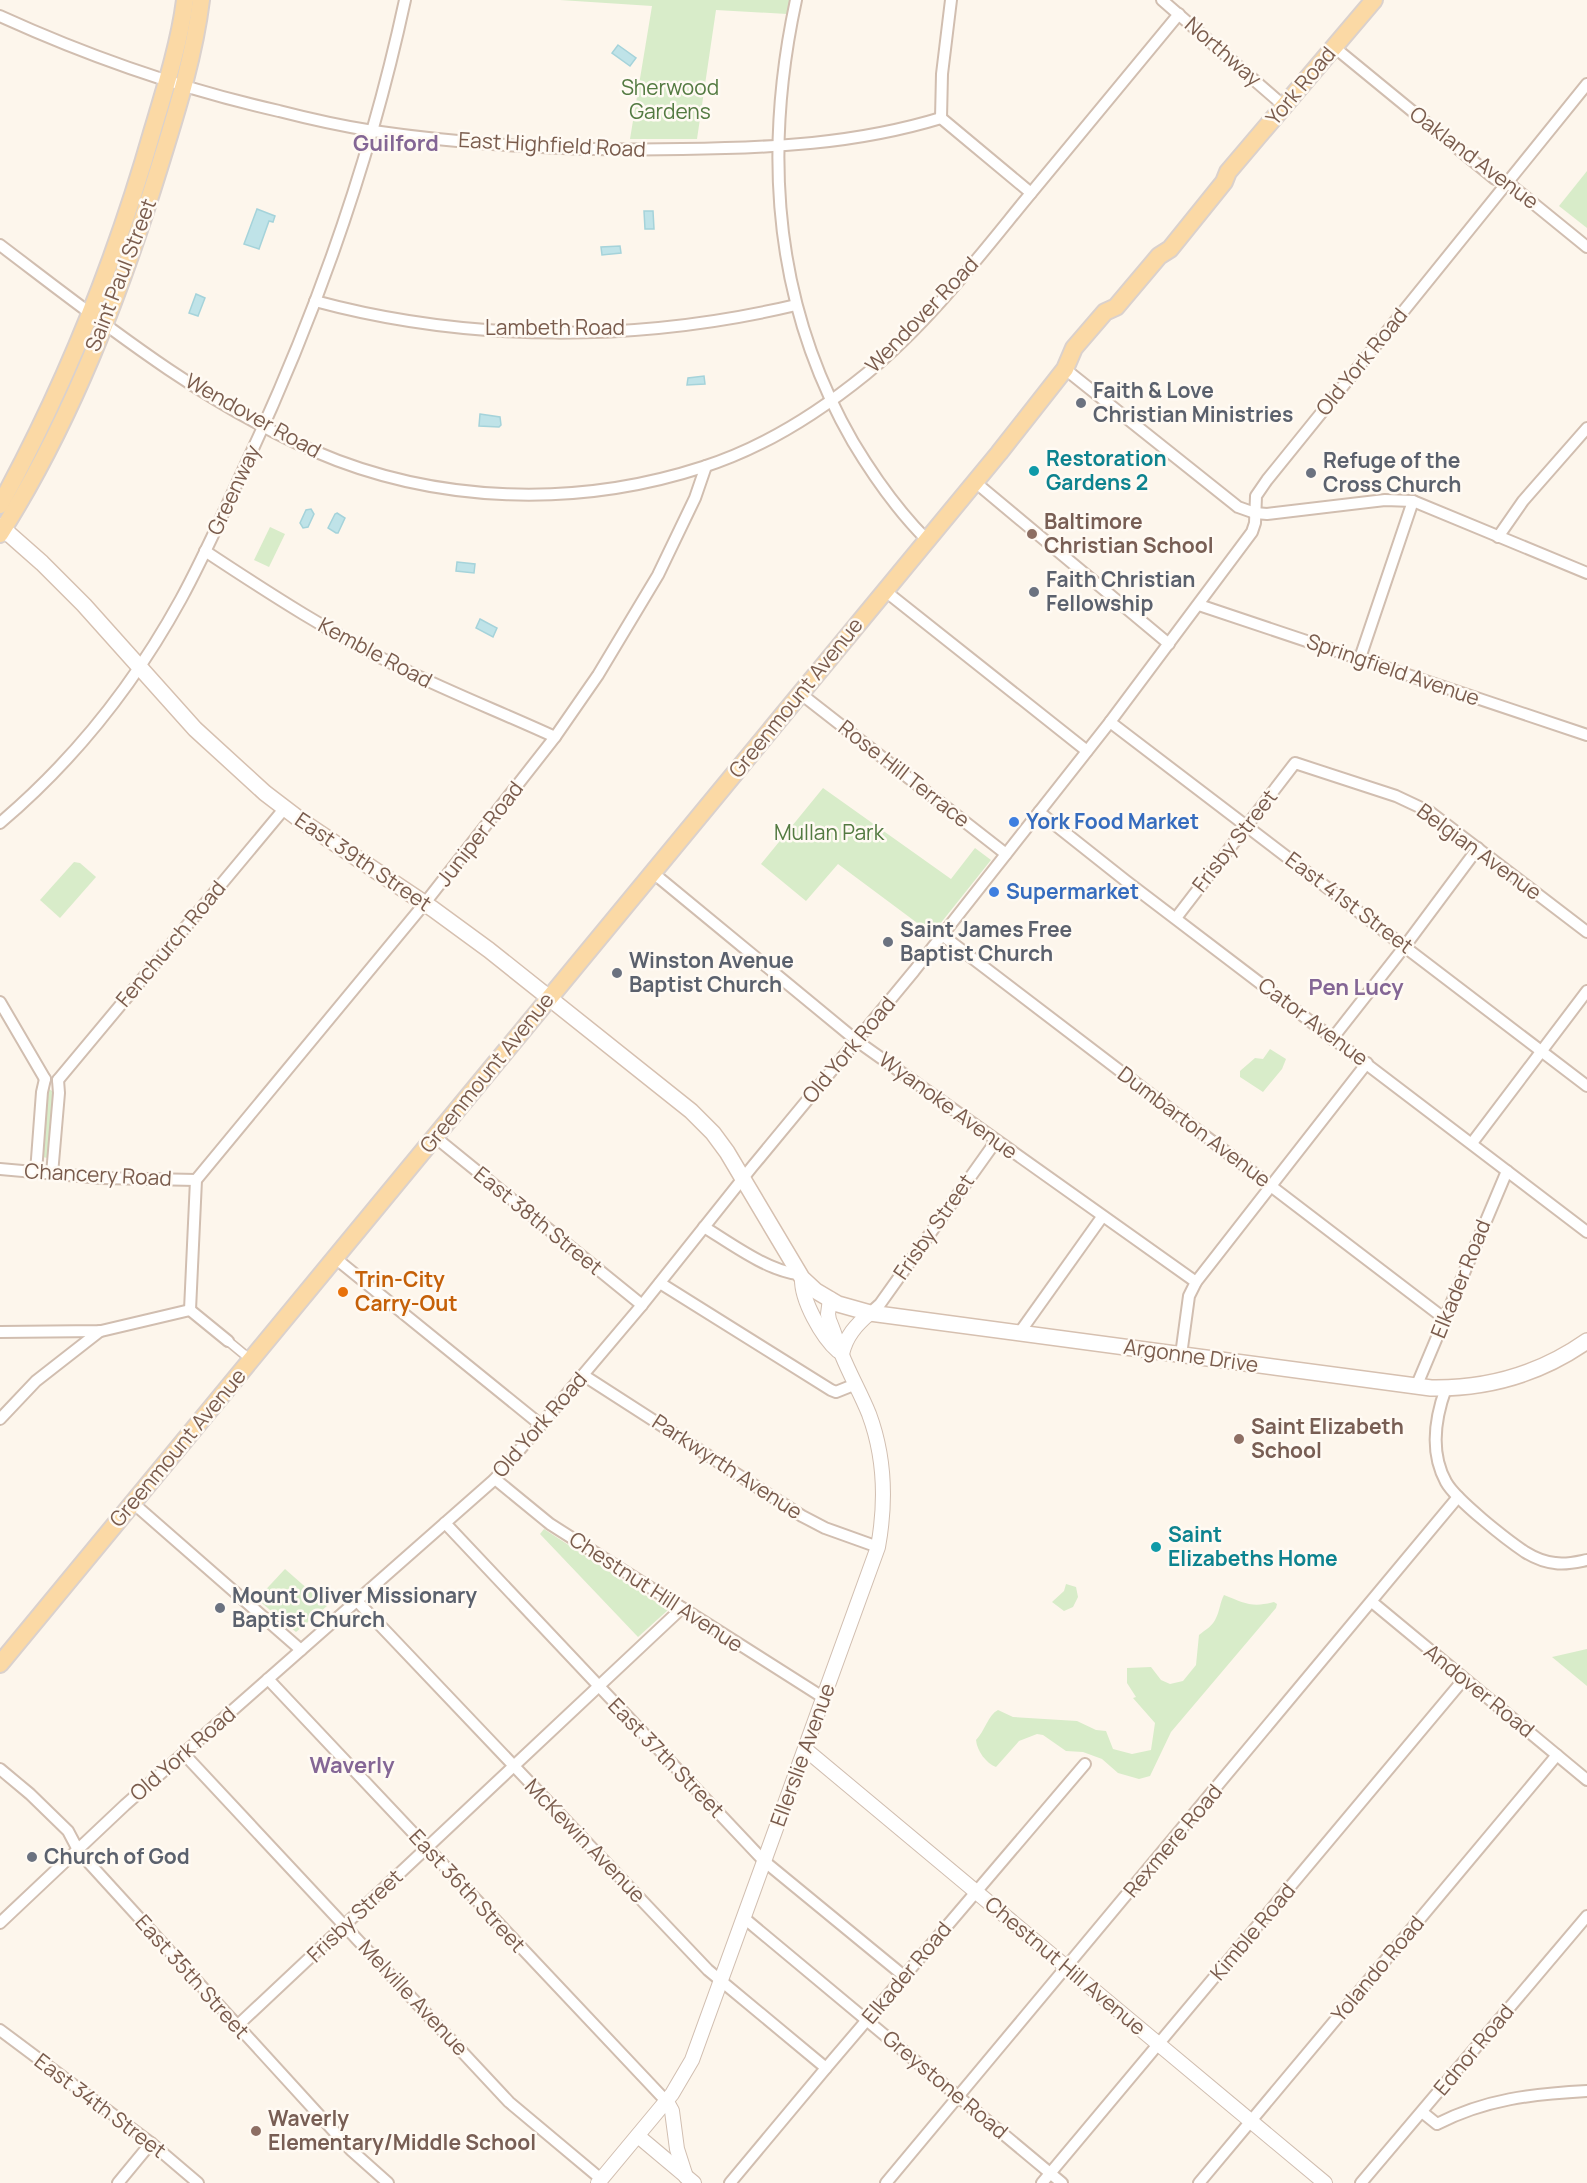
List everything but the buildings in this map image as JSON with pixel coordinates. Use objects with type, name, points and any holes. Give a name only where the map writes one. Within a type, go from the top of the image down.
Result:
[{"type":"main road","name":"Saint Paul Street","points":[[1,530],[35,475],[80,380],[147,210],[174,84],[185,0]]},
{"type":"main road","name":"Saint Paul Street","points":[[0,505],[37,434],[90,313],[174,84],[201,0]]},
{"type":"main road","name":"York Road","points":[[975,482],[1065,369],[1083,355],[1114,319],[1116,307],[1159,256],[1170,249],[1224,182],[1228,172],[1374,0]]},
{"type":"main road","name":"Greenmount Avenue","points":[[0,1664],[975,482]]},
{"type":"main road","name":"East 39th Street","points":[[1,530],[61,581],[170,703],[222,756],[284,808],[330,842],[425,903],[550,997],[701,1120],[721,1143],[743,1179]]},
{"type":"main road","points":[[743,1179],[800,1276]]},
{"type":"main road","name":"Argonne Drive","points":[[800,1276],[830,1299],[870,1313],[1416,1387],[1446,1388],[1479,1385],[1527,1374],[1550,1364],[1587,1341]]},
{"type":"street","name":"Greenway","points":[[0,823],[61,766],[103,715],[177,606],[205,551],[264,426],[315,301],[371,131],[405,0]]},
{"type":"street","points":[[796,0],[783,74],[778,146],[783,236],[796,305],[809,348],[831,401],[857,448],[877,480],[927,540]]},
{"type":"street","points":[[951,0],[942,74],[940,118],[1031,193]]},
{"type":"street","name":"Northway","points":[[1162,0],[1284,105]]},
{"type":"street","name":"Wendover Road","points":[[0,245],[104,324],[173,372],[264,426],[316,452],[364,470],[418,484],[476,493],[528,495],[585,492],[639,484],[706,466],[782,431],[831,401],[868,372],[917,325],[1031,193],[1179,14]]},
{"type":"street","name":"East Highfield Road","points":[[0,16],[83,52],[174,84],[251,105],[371,131],[479,143],[626,150],[778,146],[849,139],[940,118]]},
{"type":"street","name":"Oakland Avenue","points":[[1334,47],[1495,179],[1508,182],[1587,247]]},
{"type":"street","name":"Old York Road","points":[[0,1923],[77,1848],[495,1479],[642,1305],[857,1041],[1110,722],[1251,532],[1256,496],[1267,480],[1587,84]]},
{"type":"street","name":"Lambeth Road","points":[[315,301],[370,315],[434,324],[521,332],[568,333],[723,319],[796,305]]},
{"type":"street","points":[[1065,369],[1238,507],[1255,513],[1267,514],[1385,500],[1413,501],[1587,573]]},
{"type":"street","points":[[1498,537],[1530,494],[1587,428]]},
{"type":"street","name":"Juniper Road","points":[[196,1180],[425,903],[555,737],[598,675],[658,575],[695,498],[706,466]]},
{"type":"street","points":[[975,482],[1170,644]]},
{"type":"street","points":[[1360,658],[1413,501]]},
{"type":"street","name":"Kemble Road","points":[[205,551],[279,600],[367,651],[450,692],[555,737]]},
{"type":"street","points":[[884,590],[1087,751]]},
{"type":"street","name":"Springfield Avenue","points":[[1199,605],[1587,735]]},
{"type":"street","name":"Rose Hill Terrace","points":[[801,694],[1006,854]]},
{"type":"street","name":"East 41st Street","points":[[1110,722],[1587,1086]]},
{"type":"street","name":"Frisby Street","points":[[1176,918],[1295,763]]},
{"type":"street","name":"Belgian Avenue","points":[[1295,763],[1418,805],[1587,932]]},
{"type":"street","name":"Fenchurch Road","points":[[58,1080],[284,808]]},
{"type":"street","name":"Cator Avenue","points":[[1039,812],[1332,1039],[1367,1063],[1587,1232]]},
{"type":"street","points":[[1332,1039],[1478,848]]},
{"type":"street","name":"Wyanoke Avenue","points":[[652,872],[857,1041],[1196,1282]]},
{"type":"street","name":"Dumbarton Avenue","points":[[942,935],[1445,1319]]},
{"type":"street","points":[[1472,1143],[1587,991]]},
{"type":"street","points":[[0,1002],[45,1079],[36,1172]]},
{"type":"street","points":[[1181,1355],[1189,1296],[1196,1282],[1367,1063]]},
{"type":"street","points":[[45,1079],[58,1080],[59,1093],[52,1174]]},
{"type":"street","name":"East 38th Street","points":[[435,1137],[642,1305]]},
{"type":"street","name":"Frisby Street","points":[[870,1313],[881,1302],[996,1141]]},
{"type":"street","name":"Chancery Road","points":[[0,1168],[52,1174],[196,1180]]},
{"type":"street","name":"Elkader Road","points":[[1416,1387],[1507,1171]]},
{"type":"street","points":[[190,1310],[196,1180]]},
{"type":"street","points":[[1020,1332],[1102,1217]]},
{"type":"street","points":[[704,1227],[767,1263],[800,1276],[806,1302],[830,1343],[842,1354],[849,1336],[870,1313]]},
{"type":"street","points":[[335,1258],[541,1425]]},
{"type":"street","points":[[660,1283],[831,1390],[836,1392],[856,1384]]},
{"type":"street","name":"Ellerslie Avenue","points":[[600,2181],[667,2102],[692,2060],[878,1547],[883,1512],[882,1471],[875,1435],[828,1314],[830,1299]]},
{"type":"street","points":[[0,1332],[100,1330],[190,1310]]},
{"type":"street","points":[[190,1310],[251,1360]]},
{"type":"street","points":[[0,1419],[55,1364],[100,1330]]},
{"type":"street","name":"Parkwyrth Avenue","points":[[583,1375],[802,1516],[825,1528],[878,1547]]},
{"type":"street","points":[[1446,1388],[1436,1425],[1437,1449],[1446,1482],[1458,1497],[1526,1553],[1555,1563],[1587,1560]]},
{"type":"street","name":"Chestnut Hill Avenue","points":[[495,1479],[540,1518],[824,1698]]},
{"type":"street","name":"Rexmere Road","points":[[886,2183],[1458,1497]]},
{"type":"street","points":[[133,1503],[301,1650]]},
{"type":"street","name":"East 37th Street","points":[[445,1523],[764,1861],[904,1976]]},
{"type":"street","name":"McKewin Avenue","points":[[357,1601],[708,1970],[826,2068]]},
{"type":"street","name":"Andover Road","points":[[1372,1602],[1587,1780]]},
{"type":"street","name":"Frisby Street","points":[[237,2026],[682,1608]]},
{"type":"street","name":"East 36th Street","points":[[268,1679],[667,2102]]},
{"type":"street","name":"Kimble Road","points":[[1042,2183],[1464,1679]]},
{"type":"street","name":"Chestnut Hill Avenue","points":[[806,1749],[1325,2183]]},
{"type":"street","name":"Melville Avenue","points":[[184,1754],[509,2102],[600,2181]]},
{"type":"street","name":"Yolando Road","points":[[1199,2183],[1557,1755]]},
{"type":"street","name":"Elkader Road","points":[[730,2183],[1085,1764]]},
{"type":"street","name":"East 35th Street","points":[[0,1769],[68,1831],[77,1848],[237,2026],[351,2150],[388,2183]]},
{"type":"street","name":"Ednor Road","points":[[1361,2183],[1587,1916]]},
{"type":"street","name":"Greystone Road","points":[[744,1918],[1062,2183]]},
{"type":"street","name":"East 34th Street","points":[[0,2030],[151,2143],[198,2183]]},
{"type":"street","points":[[1422,2112],[1437,2124],[1468,2110],[1510,2098],[1587,2091]]},
{"type":"street","points":[[667,2102],[672,2111],[677,2149],[690,2180]]},
{"type":"street","points":[[638,2136],[690,2180]]},
{"type":"street","points":[[118,2183],[151,2143]]},
{"type":"green space","name":"Sherwood Gardens","points":[[560,0],[790,0],[787,14],[716,10],[697,139],[630,139],[652,6]]},
{"type":"green space","points":[[1587,171],[1587,228],[1559,206]]},
{"type":"green space","points":[[270,527],[285,534],[269,567],[254,560]]},
{"type":"green space","name":"Mullan Park","points":[[823,788],[951,879],[975,848],[991,860],[932,934],[838,864],[806,901],[761,864]]},
{"type":"green space","points":[[74,862],[80,863],[96,877],[60,918],[40,900]]},
{"type":"green space","points":[[1270,1049],[1286,1059],[1282,1069],[1263,1092],[1240,1077],[1240,1071],[1255,1058],[1263,1059]]},
{"type":"green space","points":[[49,1089],[55,1093],[48,1158],[42,1157],[41,1154]]},
{"type":"green space","points":[[544,1529],[668,1610],[638,1637],[540,1534]]},
{"type":"green space","points":[[285,1569],[327,1606],[296,1632],[257,1599]]},
{"type":"green space","points":[[1066,1584],[1076,1587],[1078,1597],[1073,1607],[1064,1611],[1052,1602],[1064,1591]]},
{"type":"green space","points":[[1224,1595],[1248,1604],[1260,1605],[1274,1602],[1277,1604],[1171,1732],[1150,1776],[1139,1779],[1118,1773],[1102,1759],[1083,1752],[1066,1751],[1043,1735],[1037,1734],[1019,1741],[996,1767],[983,1756],[976,1740],[998,1710],[1013,1717],[1077,1721],[1096,1730],[1106,1731],[1113,1749],[1132,1754],[1151,1750],[1155,1723],[1133,1698],[1136,1697],[1127,1683],[1127,1668],[1151,1667],[1161,1680],[1170,1684],[1183,1681],[1196,1665],[1199,1635],[1215,1621]]},
{"type":"green space","points":[[1587,1649],[1587,1686],[1552,1657]]},
{"type":"water","points":[[618,45],[636,58],[630,66],[612,53]]},
{"type":"water","points":[[257,209],[275,216],[273,222],[269,221],[259,249],[244,244]]},
{"type":"water","points":[[644,211],[653,211],[654,229],[645,229]]},
{"type":"water","points":[[620,246],[621,253],[602,255],[601,247]]},
{"type":"water","points":[[196,294],[205,298],[198,316],[189,313]]},
{"type":"water","points":[[704,376],[705,384],[687,385],[688,378]]},
{"type":"water","points":[[480,414],[500,417],[501,425],[499,427],[479,426]]},
{"type":"water","points":[[311,509],[314,514],[308,527],[303,528],[300,523],[306,510]]},
{"type":"water","points":[[337,513],[345,518],[336,533],[328,528]]},
{"type":"water","points":[[457,562],[475,564],[474,573],[456,571]]},
{"type":"water","points":[[480,619],[497,628],[493,637],[476,628]]},
{"type":"place","name":"Faith & Love Christian Ministries","points":[[1081,403]]},
{"type":"place","name":"Restoration Gardens 2","points":[[1034,471]]},
{"type":"place","name":"Refuge of the Cross Church","points":[[1311,473]]},
{"type":"place","name":"Baltimore Christian School","points":[[1032,534]]},
{"type":"place","name":"Faith Christian Fellowship","points":[[1034,592]]},
{"type":"place","name":"York Food Market","points":[[1014,822]]},
{"type":"place","name":"Supermarket","points":[[994,892]]},
{"type":"place","name":"Saint James Free Baptist Church","points":[[888,942]]},
{"type":"place","name":"Winston Avenue Baptist Church","points":[[617,973]]},
{"type":"place","name":"Trin-City Carry-Out","points":[[343,1292]]},
{"type":"place","name":"Saint Elizabeth School","points":[[1239,1439]]},
{"type":"place","name":"Saint Elizabeths Home","points":[[1156,1547]]},
{"type":"place","name":"Mount Oliver Missionary Baptist Church","points":[[220,1608]]},
{"type":"place","name":"Church of God","points":[[32,1857]]},
{"type":"place","name":"Waverly Elementary/Middle School","points":[[256,2131]]},
{"type":"district","name":"Guilford","points":[[396,143]]},
{"type":"district","name":"Pen Lucy","points":[[1356,987]]},
{"type":"district","name":"Waverly","points":[[352,1765]]}]
